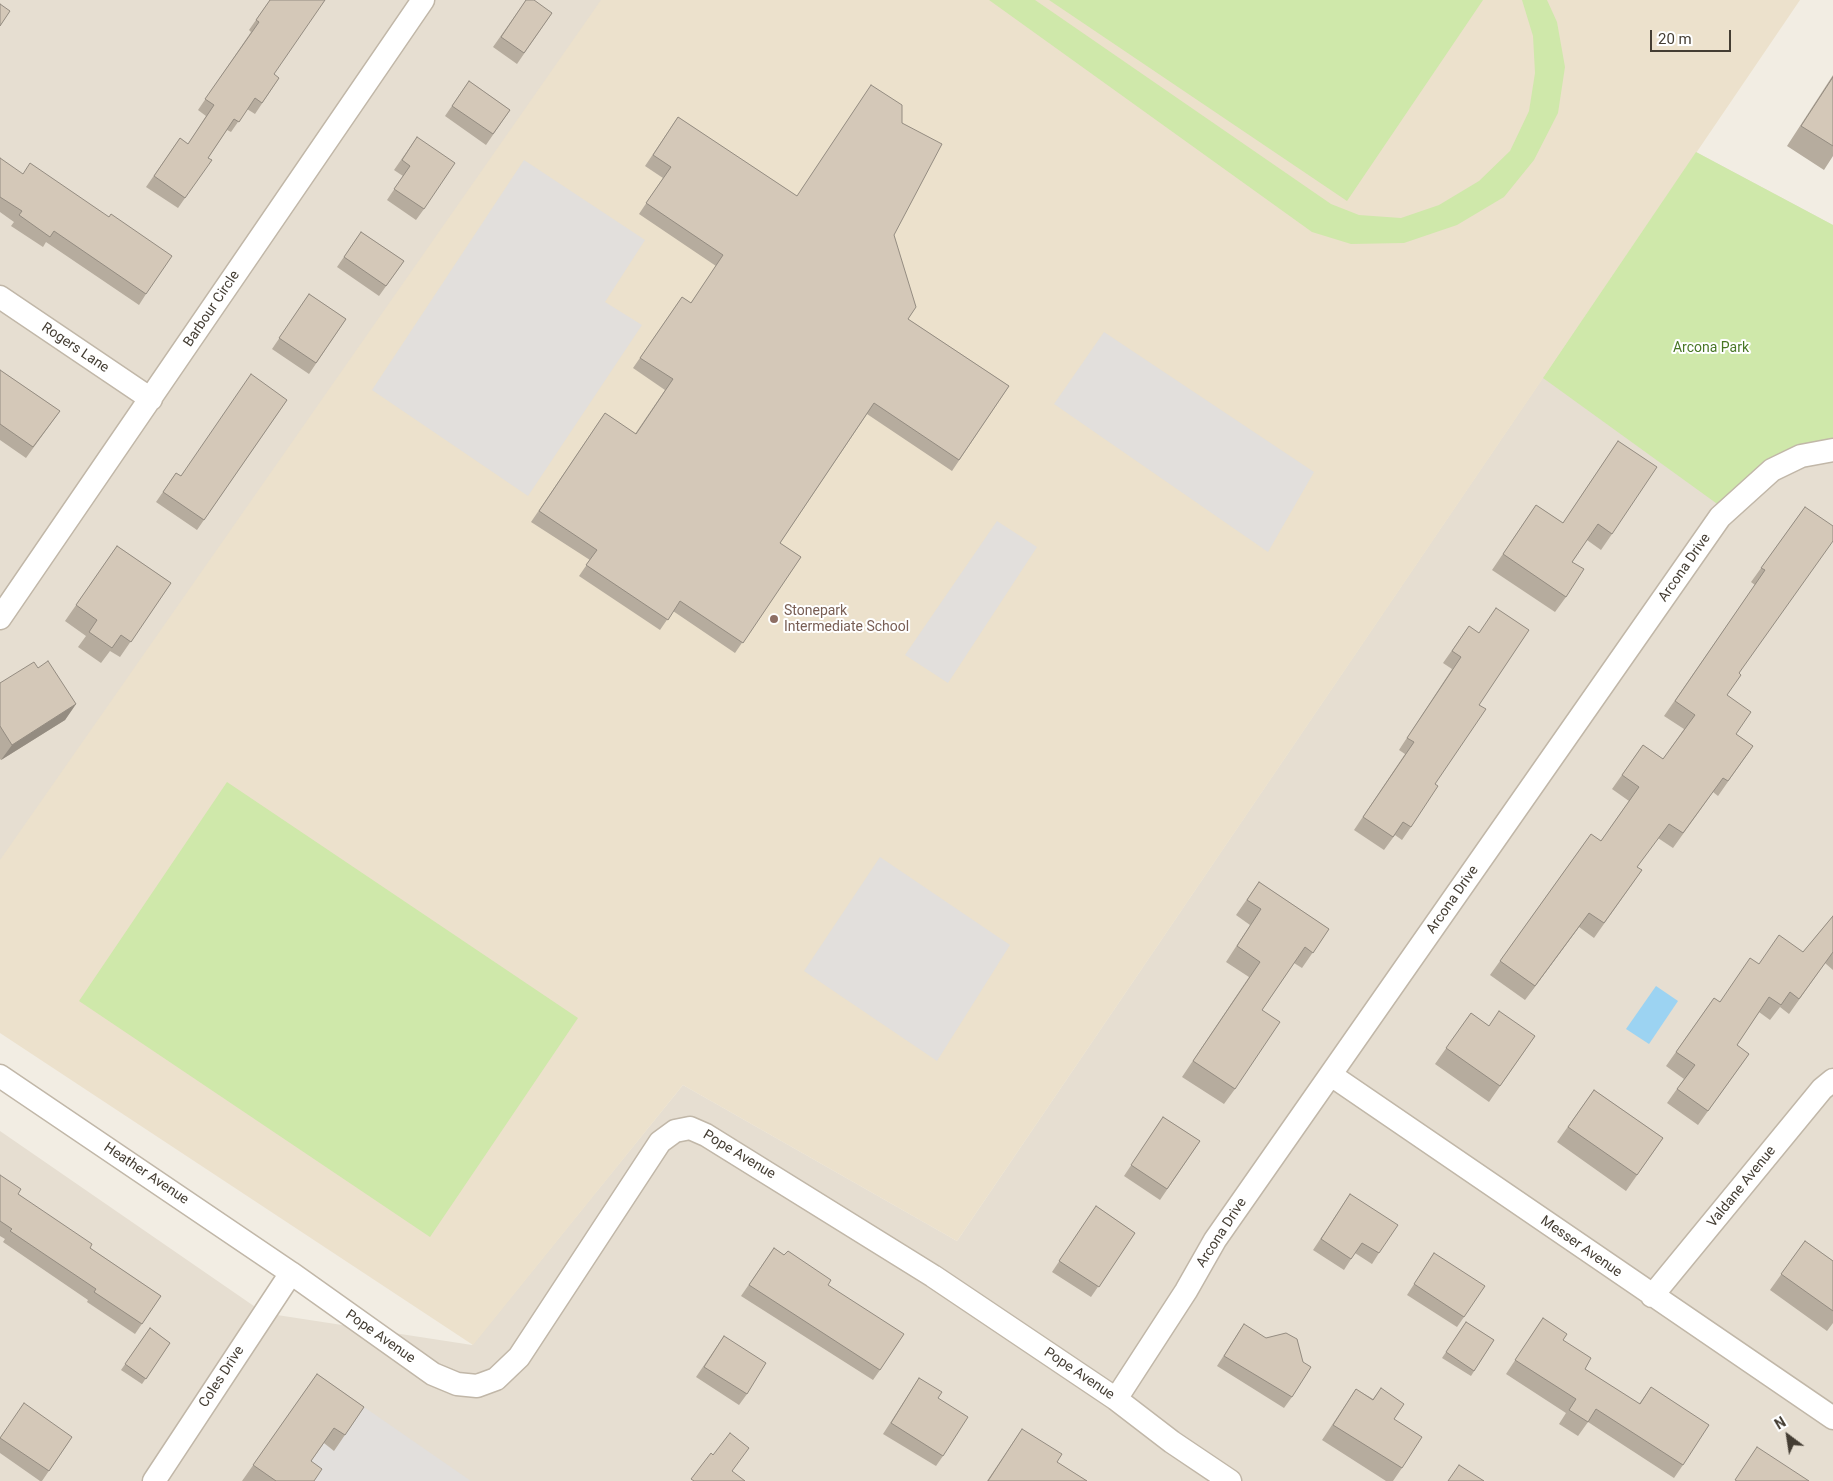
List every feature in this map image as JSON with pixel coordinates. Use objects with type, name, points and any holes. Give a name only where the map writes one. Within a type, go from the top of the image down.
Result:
[{"type":"street","name":"Barbour Circle","points":[[0,618],[423,0]]},
{"type":"street","name":"Rogers Lane","points":[[0,297],[151,399]]},
{"type":"street","name":"Arcona Drive","points":[[1116,1399],[1216,1240],[1720,517],[1772,470],[1801,456],[1833,450]]},
{"type":"street","name":"Messer Avenue","points":[[1331,1075],[1833,1418]]},
{"type":"street","name":"Heather Avenue","points":[[0,1076],[291,1272]]},
{"type":"street","name":"Valdane Avenue","points":[[1652,1296],[1822,1089],[1833,1080]]},
{"type":"street","name":"Pope Avenue","points":[[291,1272],[433,1374],[457,1384],[477,1386],[496,1378],[519,1357],[660,1142],[675,1131],[690,1128],[706,1134],[880,1242],[1116,1399],[1172,1442],[1230,1481]]},
{"type":"street","name":"Coles Drive","points":[[154,1481],[291,1272]]},
{"type":"shaded area","points":[[0,0],[605,0],[0,874]]},
{"type":"shaded area","name":"Stonepark Intermediate School","points":[[601,0],[1800,0],[957,1241],[683,1085],[473,1345],[0,1033],[0,860]]},
{"type":"shaded area","points":[[1696,152],[1833,225],[1833,1481],[0,1481],[0,1131],[264,1313],[472,1345],[683,1085],[957,1241]]},
{"type":"shaded area","points":[[524,160],[645,240],[605,302],[642,325],[528,496],[372,390]]},
{"type":"shaded area","points":[[1104,332],[1314,472],[1268,552],[1054,404]]},
{"type":"shaded area","points":[[997,521],[1037,547],[948,683],[905,655]]},
{"type":"shaded area","points":[[880,857],[1010,945],[937,1061],[804,971]]},
{"type":"shaded area","points":[[364,1407],[471,1481],[306,1481],[300,1477],[324,1443],[334,1450]]},
{"type":"green space","points":[[989,0],[1035,0],[1331,204],[1359,215],[1401,218],[1439,205],[1479,181],[1510,151],[1529,111],[1535,73],[1533,36],[1522,0],[1547,0],[1557,22],[1565,67],[1558,113],[1534,160],[1504,197],[1457,225],[1404,243],[1351,244],[1312,232]]},
{"type":"green space","points":[[1049,0],[1483,0],[1347,201]]},
{"type":"green space","name":"Arcona Park","points":[[1696,152],[1833,225],[1833,449],[1772,470],[1727,511],[1543,378]]},
{"type":"green space","points":[[227,782],[578,1018],[430,1237],[79,1001]]},
{"type":"water","points":[[1656,986],[1678,1001],[1649,1044],[1626,1029]]},
{"type":"building","points":[[270,0],[325,0],[274,74],[279,78],[262,103],[255,98],[239,122],[234,119],[208,158],[212,160],[185,198],[154,176],[180,138],[188,144],[214,105],[205,99],[259,22],[256,20]]},
{"type":"building","points":[[526,0],[534,0],[552,13],[524,53],[501,37]]},
{"type":"building","points":[[0,4],[10,11],[0,26]]},
{"type":"building","points":[[1833,77],[1833,146],[1801,126]]},
{"type":"building","points":[[469,81],[510,110],[493,134],[452,106]]},
{"type":"building","points":[[871,85],[902,105],[902,123],[942,144],[894,235],[916,307],[908,319],[1009,386],[959,460],[874,403],[780,543],[801,557],[743,643],[680,601],[668,620],[586,565],[597,550],[539,511],[605,413],[636,434],[673,379],[640,358],[682,297],[691,303],[723,255],[646,203],[671,167],[653,155],[678,117],[797,196]]},
{"type":"building","points":[[417,137],[455,163],[424,209],[394,189],[410,166],[402,160]]},
{"type":"building","points":[[0,158],[23,174],[30,163],[109,217],[111,214],[172,256],[146,294],[54,231],[50,237],[19,215],[22,211],[0,197]]},
{"type":"building","points":[[361,232],[404,261],[386,286],[344,257]]},
{"type":"building","points":[[309,294],[346,319],[316,363],[279,338]]},
{"type":"building","points":[[0,370],[60,411],[33,447],[0,424]]},
{"type":"building","points":[[251,374],[287,400],[204,520],[163,492],[176,473],[181,476]]},
{"type":"building","points":[[1618,441],[1657,467],[1612,534],[1598,524],[1572,562],[1584,569],[1566,597],[1503,554],[1536,505],[1563,523]]},
{"type":"building","points":[[1805,507],[1833,526],[1833,541],[1739,673],[1741,675],[1727,695],[1751,712],[1736,734],[1753,746],[1728,781],[1723,778],[1683,833],[1669,824],[1637,867],[1642,870],[1604,923],[1589,913],[1535,986],[1500,961],[1591,834],[1601,841],[1639,787],[1622,775],[1643,745],[1663,759],[1695,715],[1675,701],[1765,570],[1761,568]]},
{"type":"building","points":[[117,546],[171,583],[131,642],[121,635],[112,648],[89,632],[97,620],[76,605]]},
{"type":"building","points":[[1496,608],[1529,630],[1479,705],[1486,709],[1435,784],[1438,786],[1411,827],[1403,822],[1393,837],[1363,817],[1414,742],[1407,738],[1461,657],[1452,651],[1469,626],[1479,633]]},
{"type":"building","points":[[48,661],[76,704],[12,745],[0,726],[0,683],[34,662],[38,668]]},
{"type":"building","points":[[1259,882],[1329,929],[1313,953],[1305,947],[1262,1010],[1280,1022],[1235,1089],[1193,1061],[1260,962],[1237,946],[1261,909],[1247,900]]},
{"type":"building","points":[[1833,916],[1833,952],[1799,999],[1790,992],[1781,1005],[1769,997],[1737,1045],[1749,1054],[1708,1111],[1677,1089],[1695,1065],[1676,1052],[1714,998],[1720,1002],[1750,958],[1759,964],[1779,935],[1803,952]]},
{"type":"building","points":[[1499,1011],[1535,1036],[1500,1086],[1446,1048],[1471,1013],[1489,1026]]},
{"type":"building","points":[[1594,1090],[1663,1138],[1637,1175],[1568,1127]]},
{"type":"building","points":[[1163,1117],[1200,1141],[1167,1189],[1131,1165]]},
{"type":"building","points":[[0,1175],[21,1189],[18,1194],[92,1244],[90,1248],[161,1296],[142,1324],[94,1292],[96,1289],[10,1231],[12,1229],[0,1221]]},
{"type":"building","points":[[1350,1194],[1398,1225],[1379,1253],[1362,1243],[1351,1259],[1321,1239]]},
{"type":"building","points":[[1096,1206],[1135,1233],[1099,1287],[1059,1261]]},
{"type":"building","points":[[1805,1241],[1833,1261],[1833,1311],[1781,1274]]},
{"type":"building","points":[[774,1248],[784,1255],[788,1251],[831,1280],[828,1285],[904,1334],[880,1370],[749,1285]]},
{"type":"building","points":[[1434,1253],[1485,1286],[1464,1317],[1414,1284]]},
{"type":"building","points":[[1543,1318],[1567,1334],[1563,1340],[1591,1358],[1585,1369],[1640,1404],[1651,1387],[1709,1425],[1683,1465],[1596,1409],[1588,1422],[1569,1410],[1576,1399],[1515,1360]]},
{"type":"building","points":[[1466,1322],[1494,1340],[1474,1371],[1446,1352]]},
{"type":"building","points":[[1244,1324],[1266,1338],[1286,1333],[1297,1339],[1303,1362],[1311,1367],[1292,1397],[1224,1356]]},
{"type":"building","points":[[150,1328],[170,1343],[146,1379],[125,1364]]},
{"type":"building","points":[[724,1336],[766,1363],[747,1394],[704,1367]]},
{"type":"building","points":[[317,1374],[364,1407],[345,1435],[334,1428],[311,1461],[322,1469],[314,1481],[276,1481],[253,1465]]},
{"type":"building","points":[[919,1378],[942,1392],[938,1398],[968,1417],[943,1456],[891,1423]]},
{"type":"building","points":[[1381,1388],[1404,1404],[1394,1419],[1422,1437],[1402,1468],[1333,1425],[1356,1389],[1373,1400]]},
{"type":"building","points":[[24,1403],[72,1437],[49,1471],[0,1438]]},
{"type":"building","points":[[1022,1429],[1062,1454],[1057,1462],[1087,1481],[988,1481]]},
{"type":"building","points":[[730,1433],[749,1448],[732,1471],[745,1481],[694,1481],[691,1479],[711,1453],[713,1455]]},
{"type":"building","points":[[1757,1447],[1809,1481],[1735,1480]]},
{"type":"building","points":[[1459,1465],[1484,1481],[1448,1481]]},
{"type":"place","name":"Stonepark Intermediate School","points":[[774,619]]}]
